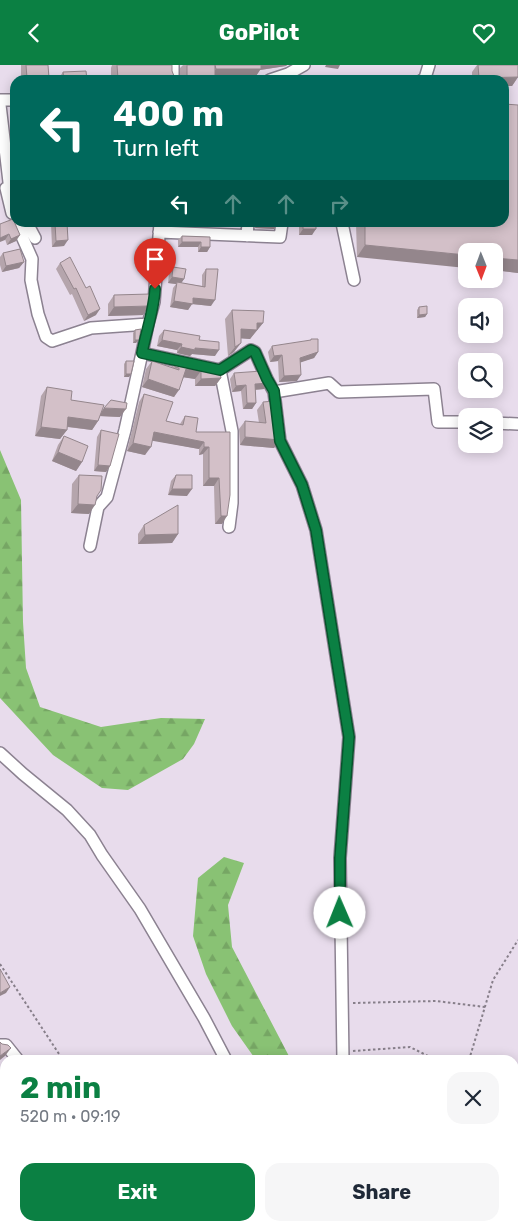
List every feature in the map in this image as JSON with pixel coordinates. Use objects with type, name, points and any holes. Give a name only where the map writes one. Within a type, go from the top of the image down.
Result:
[{"type":"street","points":[[285,75],[304,65]]},
{"type":"street","points":[[0,105],[9,182],[5,185],[10,204]]},
{"type":"street","points":[[18,227],[32,259],[31,280],[38,314],[46,337],[52,341],[91,328],[148,324]]},
{"type":"street","points":[[29,227],[34,238]]},
{"type":"street","points":[[90,546],[98,507],[107,497],[126,430],[154,302],[160,227],[247,236],[280,237],[281,227]]},
{"type":"street","points":[[247,236],[248,227]]},
{"type":"street","points":[[343,227],[354,280]]},
{"type":"street","points":[[142,353],[220,370],[251,350],[255,352],[274,391],[280,441],[302,485],[316,530],[349,737],[340,858],[343,1055]]},
{"type":"street","points":[[220,370],[232,431],[230,527]]},
{"type":"street","points":[[274,391],[329,383],[339,392],[434,389],[438,421],[458,422]]},
{"type":"street","points":[[503,423],[518,424]]},
{"type":"street","points":[[0,753],[67,810],[90,835],[140,909],[204,1018],[223,1055]]},
{"type":"street","points":[[0,1045],[6,1045],[14,1055]]},
{"type":"path","points":[[471,1055],[494,980],[518,940]]},
{"type":"path","points":[[0,963],[60,1055]]},
{"type":"path","points":[[342,1003],[436,1001],[485,1007]]},
{"type":"path","points":[[350,1055],[410,1047],[426,1055]]},
{"type":"green space","points":[[0,450],[21,500],[23,622],[26,668],[40,707],[101,727],[161,718],[205,719],[194,744],[183,759],[128,790],[102,788],[53,755],[0,698]]},
{"type":"green space","points":[[224,857],[244,863],[228,905],[232,947],[288,1055],[252,1055],[232,1026],[206,974],[193,936],[198,878]]},
{"type":"building","points":[[26,65],[48,65],[49,75],[27,75]]},
{"type":"building","points":[[117,65],[172,65],[174,75],[118,75]]},
{"type":"building","points":[[187,65],[215,65],[215,75],[187,75]]},
{"type":"building","points":[[215,65],[261,65],[261,69],[216,69]]},
{"type":"building","points":[[478,65],[518,65],[518,77],[509,77],[509,75],[479,75]]},
{"type":"building","points":[[86,71],[86,75],[63,75],[63,72]]},
{"type":"building","points":[[509,104],[518,105],[518,260],[503,259],[503,243],[458,243],[458,254],[365,245],[365,227],[509,227]]},
{"type":"building","points":[[10,220],[10,227],[16,227],[20,235],[11,239],[9,234],[0,238],[0,224]]},
{"type":"building","points":[[55,227],[67,227],[68,240],[56,241]]},
{"type":"building","points":[[303,227],[316,227],[316,229],[303,229]]},
{"type":"building","points":[[182,236],[210,237],[210,247],[201,247],[201,242],[182,242]]},
{"type":"building","points":[[20,249],[24,262],[6,266],[3,253]]},
{"type":"building","points":[[70,257],[86,288],[90,286],[100,309],[88,315],[76,288],[74,289],[60,263]]},
{"type":"building","points":[[173,267],[186,269],[184,279],[172,277]]},
{"type":"building","points":[[206,269],[218,269],[215,300],[193,298],[193,304],[174,301],[177,282],[205,287]]},
{"type":"building","points":[[150,294],[149,306],[114,307],[114,295]]},
{"type":"building","points":[[427,306],[427,314],[419,315],[419,307]]},
{"type":"building","points":[[232,310],[264,311],[263,323],[257,323],[257,330],[241,329],[241,343],[235,347]]},
{"type":"building","points":[[141,329],[139,340],[135,340],[135,330]]},
{"type":"building","points":[[164,330],[200,336],[199,340],[219,342],[219,350],[195,348],[195,350],[181,347],[182,344],[162,340]]},
{"type":"building","points":[[318,339],[318,352],[300,358],[301,375],[284,376],[282,355],[274,356],[272,346]]},
{"type":"building","points":[[180,360],[219,369],[221,378],[201,379],[201,371],[186,369],[179,390],[148,379],[152,361],[179,370],[179,368],[175,367],[175,363],[180,363]]},
{"type":"building","points":[[126,361],[134,361],[131,374],[126,374]]},
{"type":"building","points":[[262,371],[268,383],[255,384],[256,403],[247,403],[246,385],[236,386],[234,373]]},
{"type":"building","points":[[47,387],[72,391],[71,400],[104,405],[98,421],[68,417],[67,430],[41,427]]},
{"type":"building","points":[[144,394],[173,402],[166,421],[183,425],[185,416],[198,418],[196,432],[230,432],[230,495],[227,516],[221,516],[219,478],[209,478],[209,447],[204,447],[204,442],[154,432],[151,447],[133,443]]},
{"type":"building","points":[[111,400],[127,403],[126,409],[104,408]]},
{"type":"building","points":[[274,401],[280,440],[245,437],[245,421],[266,423],[263,402]]},
{"type":"building","points":[[101,430],[119,434],[110,466],[98,465]]},
{"type":"building","points":[[64,436],[88,446],[82,462],[58,452]]},
{"type":"building","points":[[79,475],[102,476],[101,490],[95,505],[78,504]]},
{"type":"building","points":[[176,475],[192,475],[192,489],[172,489]]},
{"type":"building","points":[[178,505],[178,534],[145,535],[144,525]]},
{"type":"building","points":[[0,969],[10,987],[0,993]]},
{"type":"building","points":[[0,1042],[11,1048],[1,1055]]},
{"type":"route","points":[[155,289],[154,302],[142,353],[220,370],[251,350],[255,352],[274,391],[280,441],[302,485],[316,530],[349,737],[340,858],[340,913]]}]
